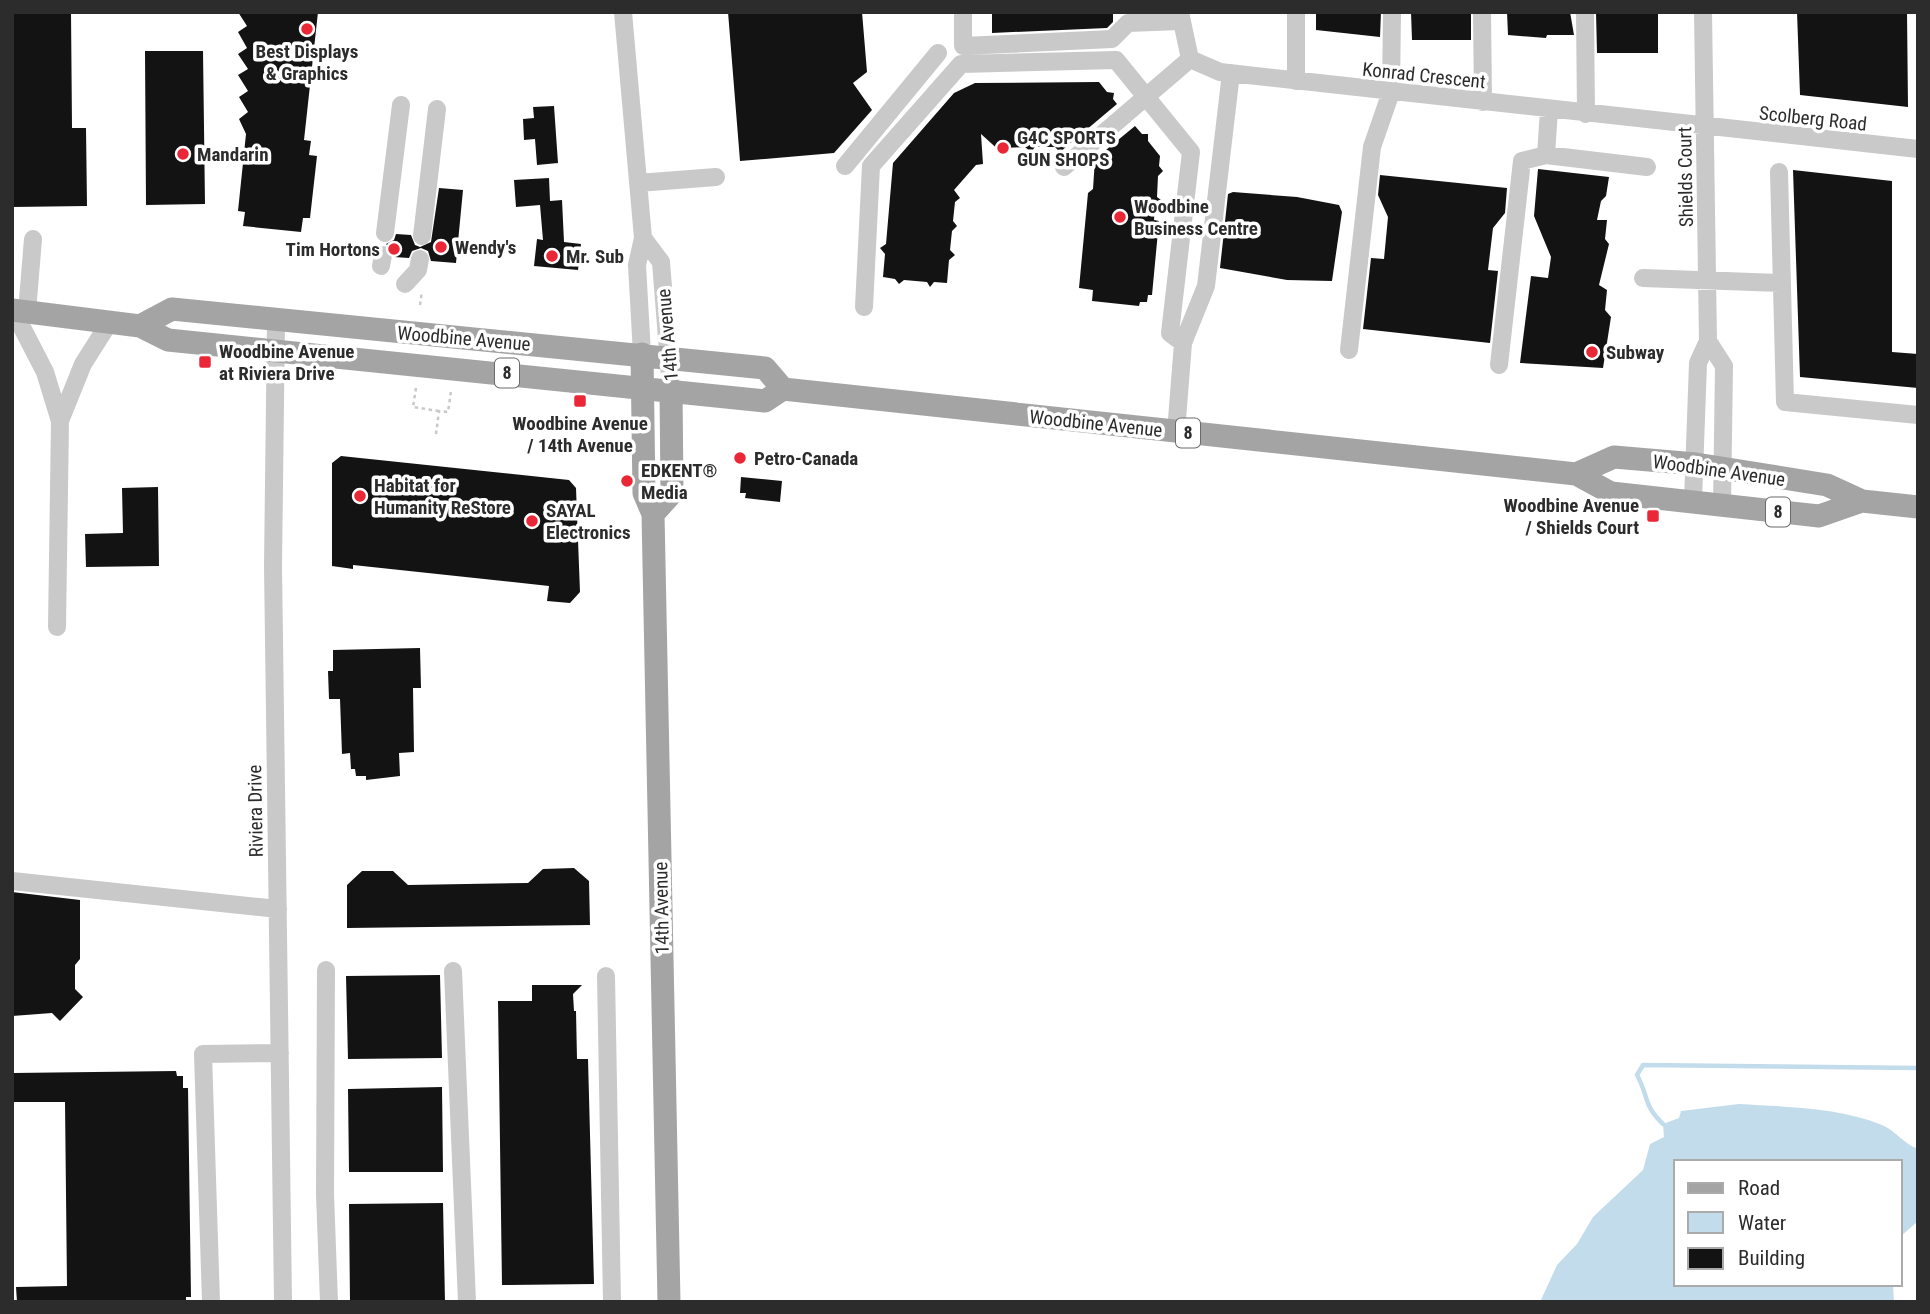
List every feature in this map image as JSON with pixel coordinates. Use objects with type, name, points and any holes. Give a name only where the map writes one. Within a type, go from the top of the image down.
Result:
[{"type":"main road","name":"Woodbine Avenue","points":[[140,326],[172,309],[642,354],[765,368],[783,389]]},
{"type":"main road","name":"Woodbine Avenue","points":[[18,311],[140,326],[168,340],[274,352],[671,389],[765,401],[783,389],[1576,474],[1611,494],[1722,506],[1819,516],[1861,501]]},
{"type":"main road","points":[[534,376],[540,345]]},
{"type":"main road","name":"14th Avenue","points":[[642,354],[644,493],[653,514],[669,1302]]},
{"type":"main road","name":"14th Avenue","points":[[653,514],[672,493],[671,389]]},
{"type":"main road","name":"Woodbine Avenue","points":[[1576,474],[1614,457],[1696,464],[1827,485],[1861,501],[1918,507]]},
{"type":"street","name":"14th Avenue","points":[[623,12],[643,238],[637,265],[642,354]]},
{"type":"street","points":[[963,12],[963,46],[1112,39],[1129,23],[1180,17],[1190,59],[1064,167]]},
{"type":"street","points":[[1296,12],[1296,81]]},
{"type":"street","points":[[1349,350],[1373,146],[1391,92],[1392,12]]},
{"type":"street","points":[[1482,12],[1483,102]]},
{"type":"street","points":[[1585,12],[1586,114]]},
{"type":"street","name":"Shields Court","points":[[1693,501],[1698,363],[1708,341],[1703,12]]},
{"type":"street","points":[[845,166],[939,53]]},
{"type":"street","name":"Konrad Crescent","points":[[1190,59],[1230,73],[1705,128]]},
{"type":"street","points":[[864,307],[872,166],[961,64],[1116,60],[1191,152],[1170,333],[1183,343]]},
{"type":"street","points":[[1175,432],[1183,343],[1206,286],[1230,73]]},
{"type":"street","points":[[385,233],[401,105]]},
{"type":"street","points":[[422,236],[438,109]]},
{"type":"street","points":[[1546,155],[1549,110]]},
{"type":"street","name":"Scolberg Road","points":[[1705,128],[1918,149]]},
{"type":"street","points":[[1499,365],[1522,161],[1546,155],[1647,167]]},
{"type":"street","points":[[1779,172],[1785,402],[1918,415]]},
{"type":"street","points":[[638,183],[716,177]]},
{"type":"street","name":"14th Avenue","points":[[643,238],[661,262],[671,389]]},
{"type":"street","points":[[33,239],[18,311],[45,372],[60,421],[57,626]]},
{"type":"street","points":[[405,285],[418,270],[420,259]]},
{"type":"street","points":[[1643,278],[1782,283]]},
{"type":"street","name":"Riviera Drive","points":[[276,320],[273,566],[283,1302]]},
{"type":"street","points":[[60,421],[83,364],[109,323]]},
{"type":"street","name":"Shields Court","points":[[1708,341],[1724,366],[1722,506]]},
{"type":"street","points":[[12,881],[278,909]]},
{"type":"street","points":[[326,970],[325,1194],[329,1302]]},
{"type":"street","points":[[453,971],[467,1302]]},
{"type":"street","points":[[606,976],[612,1302]]},
{"type":"street","points":[[211,1302],[202,1054],[280,1053]]},
{"type":"path","points":[[416,388],[413,407],[448,412],[451,391]]},
{"type":"path","points":[[436,434],[439,411]]},
{"type":"water","points":[[1739,1104],[1793,1107],[1830,1111],[1882,1125],[1918,1149],[1918,1221],[1902,1235],[1902,1160],[1674,1160],[1674,1286],[1893,1286],[1894,1302],[1540,1302],[1557,1265],[1577,1244],[1593,1217],[1643,1170],[1650,1144],[1664,1137],[1663,1124],[1679,1118],[1681,1111]]},
{"type":"building","points":[[12,12],[71,12],[72,128],[86,128],[87,206],[12,207]]},
{"type":"building","points":[[238,12],[318,12],[304,140],[311,141],[309,155],[317,156],[310,218],[303,218],[301,232],[243,226],[245,212],[238,211],[246,134],[239,119],[248,112],[239,97],[248,91],[238,75],[248,69],[238,54],[247,48],[238,32],[247,26]]},
{"type":"building","points":[[728,12],[862,12],[867,72],[853,83],[872,110],[834,153],[740,161]]},
{"type":"building","points":[[992,12],[1113,12],[1113,22],[1107,28],[992,33]]},
{"type":"building","points":[[1316,12],[1381,12],[1380,37],[1316,30]]},
{"type":"building","points":[[1411,12],[1471,12],[1471,40],[1412,40]]},
{"type":"building","points":[[1507,12],[1570,12],[1574,35],[1547,35],[1546,38],[1508,35]]},
{"type":"building","points":[[1596,12],[1658,12],[1658,53],[1597,53]]},
{"type":"building","points":[[1797,12],[1907,12],[1908,107],[1800,95]]},
{"type":"building","points":[[145,51],[203,51],[205,204],[146,205]]},
{"type":"building","points":[[1099,82],[1107,92],[1114,93],[1113,99],[1117,104],[1060,152],[1055,147],[1035,147],[1031,152],[1025,147],[1006,148],[1002,153],[981,134],[983,164],[976,165],[954,190],[960,198],[955,202],[953,221],[957,226],[952,231],[950,250],[955,255],[949,260],[947,283],[934,282],[930,287],[927,282],[904,280],[899,284],[895,279],[883,277],[885,254],[880,248],[886,244],[893,163],[954,93],[975,83]]},
{"type":"building","points":[[554,106],[558,163],[537,165],[535,139],[524,140],[523,119],[534,118],[533,107]]},
{"type":"building","name":"Woodbine Business Centre","points":[[1135,126],[1142,134],[1148,134],[1148,141],[1160,156],[1159,166],[1163,171],[1158,176],[1157,197],[1161,200],[1155,205],[1154,220],[1159,221],[1152,295],[1148,295],[1147,302],[1140,302],[1139,306],[1092,301],[1093,290],[1079,288],[1088,193],[1093,189],[1095,159]]},
{"type":"building","points":[[1538,169],[1609,177],[1606,196],[1601,201],[1597,220],[1607,220],[1605,239],[1609,244],[1599,285],[1607,290],[1605,310],[1611,317],[1603,368],[1520,363],[1531,276],[1548,278],[1551,257],[1534,216]]},
{"type":"building","points":[[1793,170],[1892,181],[1892,352],[1918,354],[1918,388],[1800,377]]},
{"type":"building","points":[[1380,175],[1507,188],[1505,213],[1493,228],[1488,270],[1498,271],[1490,343],[1363,329],[1371,258],[1384,259],[1388,217],[1378,195]]},
{"type":"building","points":[[549,178],[550,201],[562,200],[564,242],[581,244],[578,270],[534,266],[537,239],[543,240],[540,205],[516,207],[514,180]]},
{"type":"building","points":[[439,188],[463,190],[456,263],[431,261],[428,251],[421,248],[412,251],[409,258],[394,257],[393,251],[386,244],[394,240],[396,234],[411,235],[415,245],[420,247],[431,242]]},
{"type":"building","points":[[1233,192],[1297,197],[1339,205],[1342,212],[1332,281],[1287,280],[1220,268],[1228,194]]},
{"type":"building","points":[[341,456],[569,480],[576,488],[580,592],[570,603],[547,601],[549,586],[353,565],[353,569],[332,566],[332,463]]},
{"type":"building","points":[[741,477],[782,481],[780,502],[745,498],[746,493],[740,493]]},
{"type":"building","points":[[158,487],[159,566],[86,567],[85,534],[123,533],[122,488]]},
{"type":"building","points":[[420,648],[421,688],[413,688],[414,752],[399,753],[400,776],[366,780],[366,776],[356,776],[355,769],[351,769],[350,753],[342,754],[340,699],[329,699],[328,671],[333,671],[333,650]]},
{"type":"building","points":[[574,868],[589,881],[590,925],[347,928],[347,885],[362,871],[393,871],[408,885],[528,883],[543,869]]},
{"type":"building","points":[[12,892],[80,900],[80,959],[75,965],[75,989],[83,997],[60,1021],[52,1013],[12,1016]]},
{"type":"building","points":[[440,975],[442,1058],[348,1059],[346,976]]},
{"type":"building","points":[[532,985],[582,985],[573,994],[577,1059],[588,1059],[594,1284],[502,1285],[498,1001],[532,1001]]},
{"type":"building","points":[[176,1071],[177,1076],[183,1076],[183,1088],[188,1088],[191,1297],[186,1297],[186,1302],[17,1302],[16,1287],[67,1286],[65,1102],[14,1102],[13,1073]]},
{"type":"building","points":[[442,1087],[443,1172],[349,1172],[348,1089]]},
{"type":"building","points":[[443,1203],[445,1302],[350,1302],[349,1204]]},
{"type":"waterway","points":[[1663,1124],[1649,1106],[1637,1075],[1643,1065],[1918,1068]]},
{"type":"place","name":"Best Displays & Graphics","points":[[307,29]]},
{"type":"place","name":"G4C SPORTS GUN SHOPS","points":[[1003,148]]},
{"type":"place","name":"Mandarin","points":[[183,154]]},
{"type":"place","name":"Woodbine Business Centre","points":[[1120,217]]},
{"type":"place","name":"Wendy's","points":[[441,247]]},
{"type":"place","name":"Tim Hortons","points":[[394,249]]},
{"type":"place","name":"Mr. Sub","points":[[552,256]]},
{"type":"place","name":"Subway","points":[[1592,352]]},
{"type":"place","name":"Woodbine Avenue at Riviera Drive","points":[[205,362]]},
{"type":"place","name":"Woodbine Avenue / 14th Avenue","points":[[580,401]]},
{"type":"place","name":"Petro-Canada","points":[[740,458]]},
{"type":"place","name":"EDKENT® Media","points":[[627,481]]},
{"type":"place","name":"Habitat for Humanity ReStore","points":[[360,496]]},
{"type":"place","name":"Woodbine Avenue / Shields Court","points":[[1653,516]]},
{"type":"place","name":"SAYAL Electronics","points":[[532,521]]}]
